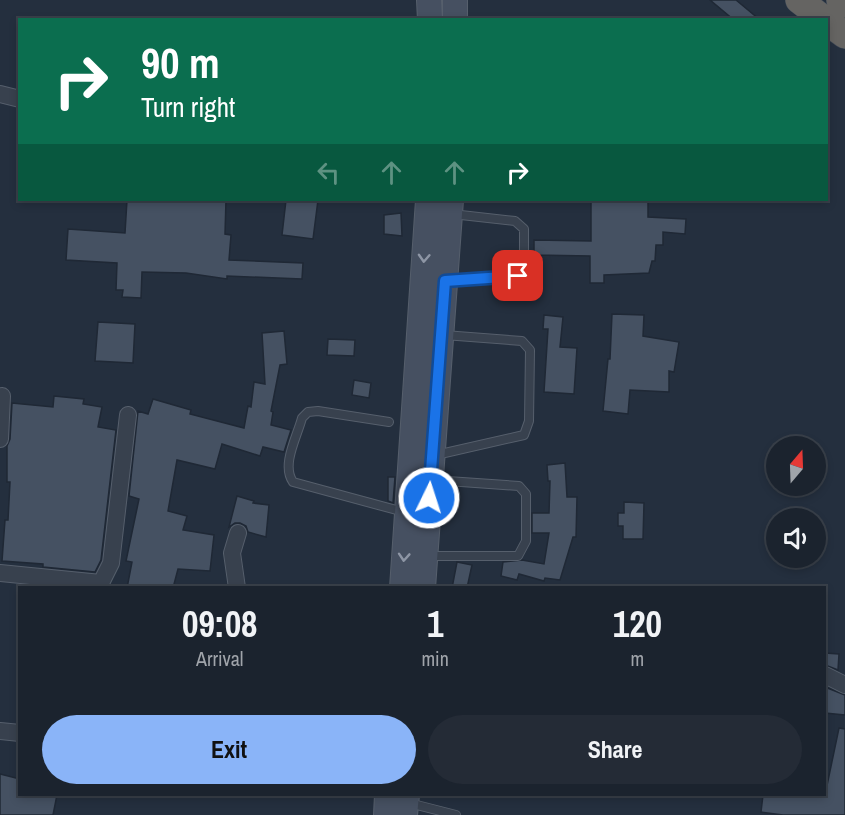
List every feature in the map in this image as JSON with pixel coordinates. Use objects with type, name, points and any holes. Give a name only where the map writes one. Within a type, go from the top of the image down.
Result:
[{"type":"highway","points":[[799,0],[823,18]]},
{"type":"highway","points":[[840,0],[845,4]]},
{"type":"highway","points":[[828,22],[845,35]]},
{"type":"main road","points":[[429,0],[430,18]]},
{"type":"main road","points":[[454,0],[455,18]]},
{"type":"main road","points":[[402,586],[410,426],[428,201]]},
{"type":"main road","points":[[423,586],[450,207]]},
{"type":"main road","points":[[386,815],[401,802]]},
{"type":"street","points":[[0,94],[18,98]]},
{"type":"street","points":[[0,439],[2,396]]},
{"type":"street","points":[[0,573],[101,583],[111,563],[128,415]]},
{"type":"street","points":[[237,586],[232,553],[238,533]]},
{"type":"street","points":[[826,676],[845,685]]},
{"type":"street","points":[[0,731],[18,733]]},
{"type":"lane","points":[[445,281],[518,276],[524,265],[524,229],[515,221],[450,207]]},
{"type":"lane","points":[[432,455],[524,435],[529,421],[530,350],[522,341],[441,334]]},
{"type":"lane","points":[[389,422],[318,411],[308,412],[302,418],[288,467],[288,475],[292,482],[407,513]]},
{"type":"lane","points":[[425,556],[518,556],[526,542],[526,494],[519,486],[431,480]]},
{"type":"lane","points":[[401,802],[456,815]]},
{"type":"building","points":[[710,0],[736,0],[758,18],[732,18]]},
{"type":"building","points":[[127,201],[226,201],[225,234],[231,235],[229,260],[303,263],[302,279],[227,276],[227,279],[186,273],[142,272],[141,298],[122,297],[123,290],[116,290],[117,263],[66,260],[68,229],[125,233]]},
{"type":"building","points":[[286,201],[318,201],[313,239],[282,235]]},
{"type":"building","points":[[591,201],[648,201],[648,217],[686,219],[685,234],[663,232],[663,245],[656,245],[655,261],[652,261],[649,273],[604,275],[604,283],[590,283],[590,256],[534,255],[534,240],[591,241]]},
{"type":"building","points":[[401,213],[402,236],[384,234],[384,215]]},
{"type":"building","points":[[612,314],[644,315],[643,336],[679,342],[674,372],[669,371],[669,392],[630,390],[628,414],[603,411],[608,359],[610,359]]},
{"type":"building","points":[[544,315],[563,317],[560,347],[577,348],[574,394],[544,392],[548,329],[543,329]]},
{"type":"building","points":[[98,322],[135,324],[133,363],[95,361]]},
{"type":"building","points":[[284,331],[287,364],[280,365],[271,411],[273,412],[271,425],[291,430],[284,452],[263,447],[260,456],[222,444],[215,469],[177,460],[168,511],[187,516],[183,530],[214,535],[210,571],[178,569],[174,586],[127,586],[132,562],[126,561],[139,499],[129,496],[138,411],[148,414],[153,399],[191,410],[190,414],[244,428],[248,406],[251,407],[254,382],[265,384],[262,333]]},
{"type":"building","points":[[328,339],[355,340],[354,356],[327,355]]},
{"type":"building","points":[[354,380],[371,383],[369,398],[352,395]]},
{"type":"building","points":[[54,396],[84,399],[83,404],[102,407],[98,427],[116,430],[101,560],[95,572],[43,567],[43,564],[2,561],[5,520],[8,520],[10,482],[7,482],[7,446],[10,439],[12,403],[53,407]]},
{"type":"building","points":[[565,463],[567,497],[577,497],[576,537],[573,537],[560,580],[545,578],[544,581],[519,574],[517,580],[501,576],[503,562],[522,560],[544,564],[549,533],[532,533],[532,513],[549,513],[550,481],[548,481],[547,465]]},
{"type":"building","points":[[388,477],[395,477],[393,503],[388,501]]},
{"type":"building","points":[[237,496],[254,501],[253,503],[269,505],[266,537],[248,532],[246,526],[240,523],[229,527]]},
{"type":"building","points":[[624,502],[644,503],[643,539],[623,539],[623,526],[618,526],[618,513],[624,513]]},
{"type":"building","points":[[457,562],[472,565],[467,586],[452,586]]},
{"type":"building","points":[[826,653],[839,654],[838,670],[826,665]]},
{"type":"building","points":[[826,687],[845,695],[845,715],[826,713]]},
{"type":"building","points":[[839,728],[845,729],[845,815],[783,815],[761,812],[763,796],[826,796]]},
{"type":"building","points":[[0,774],[18,778],[18,796],[57,796],[53,815],[0,815]]},
{"type":"route","points":[[429,498],[445,281],[518,276]]}]
